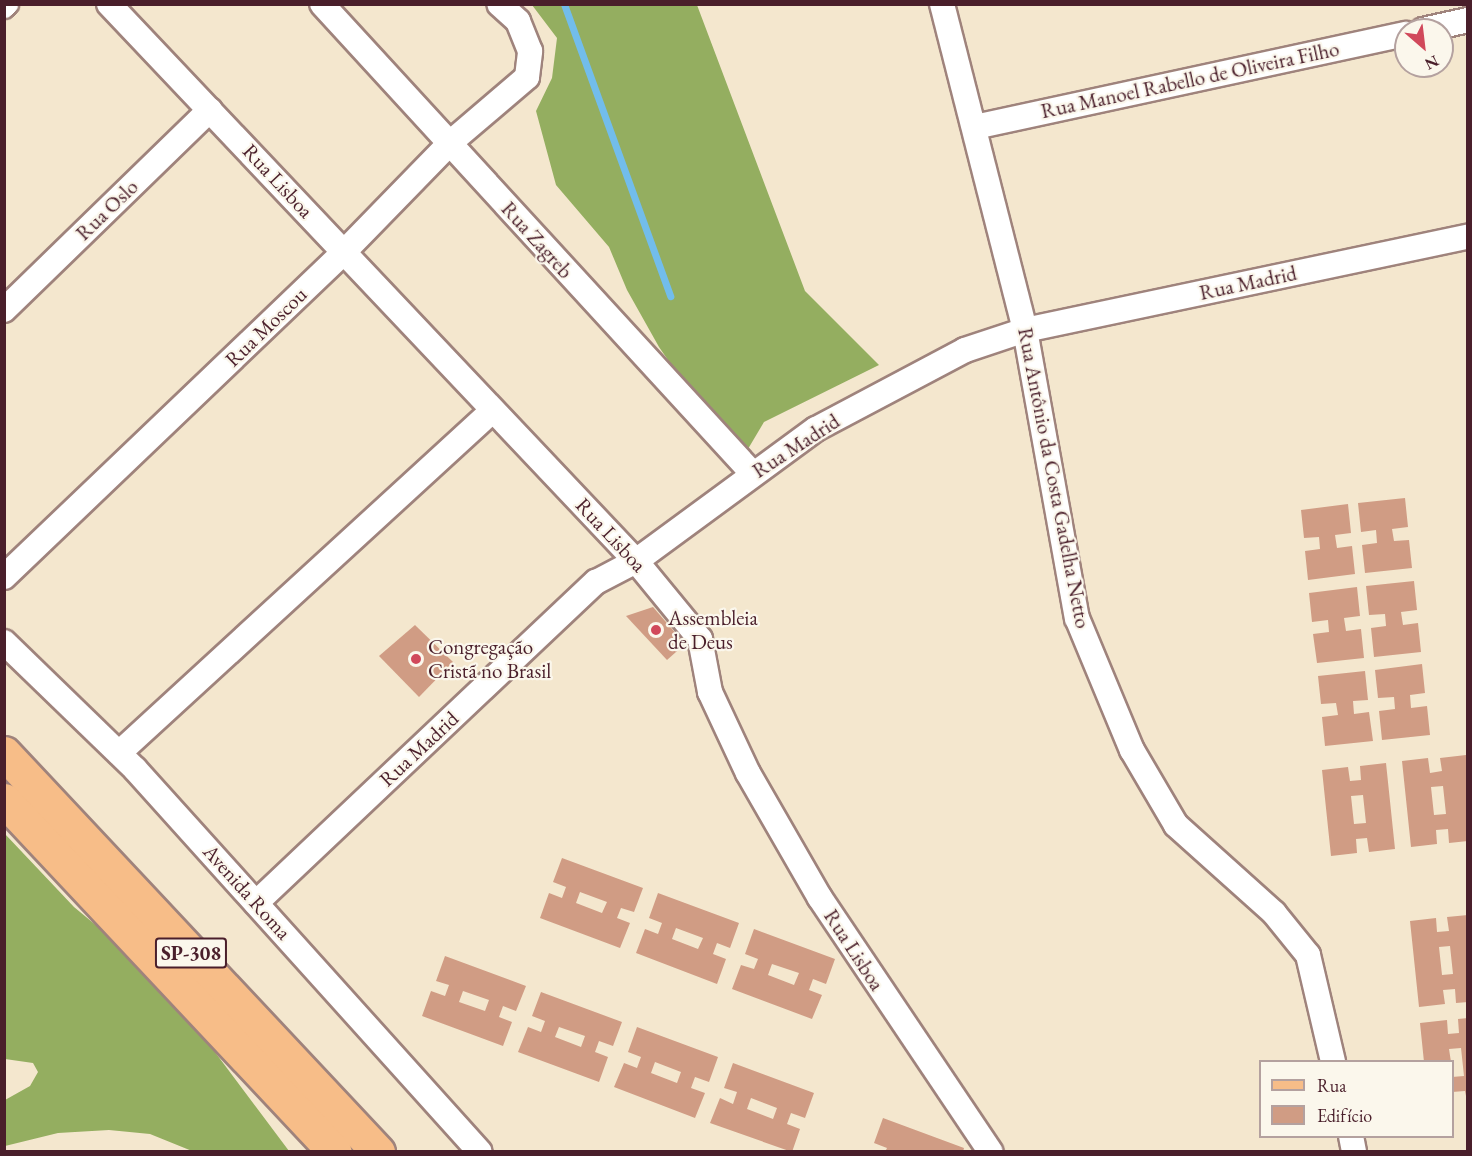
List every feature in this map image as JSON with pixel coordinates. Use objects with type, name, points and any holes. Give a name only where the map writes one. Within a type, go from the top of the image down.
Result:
[{"type":"main road","name":"SP-308","points":[[4,753],[378,1152]]},
{"type":"main road","name":"SP-308","points":[[4,800],[335,1152]]},
{"type":"street","name":"Rua Lisboa","points":[[109,4],[636,561],[700,639],[710,692],[748,773],[820,898],[991,1152]]},
{"type":"street","name":"Rua Zagreb","points":[[322,4],[451,142],[753,474]]},
{"type":"street","name":"Rua Moscou","points":[[4,577],[344,252],[451,142],[527,77],[530,51],[518,21],[499,4]]},
{"type":"street","name":"Rua Antônio da Costa Gadelha Netto","points":[[942,4],[1025,330],[1077,618],[1132,750],[1176,825],[1274,913],[1308,955],[1333,1060]]},
{"type":"street","name":"Rua Manoel Rabello de Oliveira Filho","points":[[975,127],[1394,37]]},
{"type":"street","name":"Rua Oslo","points":[[4,310],[210,110]]},
{"type":"street","name":"Rua Madrid","points":[[256,903],[596,582],[636,561],[816,429],[965,350],[1025,330],[1467,237]]},
{"type":"street","points":[[119,753],[493,410]]},
{"type":"street","name":"Avenida Roma","points":[[4,642],[119,753],[480,1152]]},
{"type":"green space","points":[[532,5],[697,5],[805,291],[879,365],[764,422],[745,454],[710,421],[659,347],[627,290],[609,247],[556,185],[536,111],[552,78],[557,38]]},
{"type":"green space","points":[[5,834],[74,907],[121,946],[182,1008],[289,1151],[192,1151],[150,1134],[109,1130],[58,1133],[5,1146],[5,1100],[30,1086],[38,1072],[33,1063],[5,1059]]},
{"type":"building","points":[[1405,498],[1408,527],[1392,529],[1394,541],[1409,540],[1412,568],[1365,573],[1362,545],[1377,543],[1376,530],[1361,532],[1358,503]]},
{"type":"building","points":[[1348,504],[1351,533],[1335,535],[1337,548],[1352,546],[1355,574],[1308,580],[1305,551],[1320,549],[1319,537],[1304,538],[1301,510]]},
{"type":"building","points":[[1414,581],[1417,610],[1401,612],[1403,625],[1418,623],[1421,652],[1374,657],[1371,628],[1386,626],[1385,614],[1369,615],[1366,586]]},
{"type":"building","points":[[1357,587],[1360,616],[1344,618],[1346,631],[1361,629],[1364,658],[1317,663],[1313,634],[1329,632],[1328,620],[1312,622],[1309,593]]},
{"type":"building","name":"Assembleia de Deus","points":[[653,607],[685,644],[667,660],[626,616]]},
{"type":"building","name":"Congregação Cristã no Brasil","points":[[415,625],[453,662],[419,697],[379,656]]},
{"type":"building","points":[[1422,664],[1425,693],[1410,695],[1411,708],[1427,706],[1430,735],[1382,740],[1379,711],[1395,709],[1394,697],[1378,698],[1375,670]]},
{"type":"building","points":[[1365,671],[1368,700],[1353,701],[1354,714],[1369,712],[1373,741],[1325,746],[1322,717],[1338,715],[1336,703],[1321,704],[1318,676]]},
{"type":"building","points":[[1466,755],[1468,841],[1449,843],[1448,829],[1436,830],[1437,844],[1411,847],[1402,761],[1428,758],[1430,773],[1442,771],[1440,758]],"holes":[[[1443,786],[1446,814],[1434,815],[1431,787]]]},
{"type":"building","points":[[1386,763],[1395,849],[1369,852],[1367,838],[1356,839],[1357,853],[1331,856],[1322,770],[1348,767],[1350,781],[1361,780],[1360,766]],"holes":[[[1363,795],[1366,823],[1354,824],[1351,796]]]},
{"type":"building","points":[[562,858],[643,888],[634,912],[621,908],[617,918],[630,923],[620,948],[540,918],[549,893],[562,898],[566,887],[553,882]],"holes":[[[580,892],[607,902],[602,913],[576,903]]]},
{"type":"building","points":[[658,893],[739,923],[730,948],[717,943],[713,954],[726,959],[717,984],[636,953],[645,929],[658,934],[662,923],[649,918]],"holes":[[[676,928],[703,938],[698,949],[672,939]]]},
{"type":"building","points":[[1468,915],[1468,1002],[1456,1003],[1455,989],[1443,990],[1445,1004],[1419,1007],[1410,921],[1436,918],[1437,932],[1449,931],[1447,917]],"holes":[[[1450,946],[1453,974],[1442,975],[1439,947]]]},
{"type":"building","points":[[754,929],[835,959],[826,984],[813,979],[809,990],[822,995],[812,1019],[732,989],[741,965],[754,969],[758,959],[745,954]],"holes":[[[772,964],[799,973],[794,985],[768,975]]]},
{"type":"building","points":[[445,956],[526,986],[516,1011],[503,1006],[499,1017],[512,1022],[503,1046],[422,1016],[431,991],[445,996],[449,985],[436,981]],"holes":[[[463,991],[489,1000],[485,1011],[459,1002]]]},
{"type":"building","points":[[541,992],[622,1022],[613,1046],[599,1041],[595,1052],[608,1057],[599,1082],[518,1052],[528,1027],[541,1032],[545,1021],[532,1016]],"holes":[[[559,1027],[585,1036],[581,1047],[555,1037]]]},
{"type":"building","points":[[1468,1018],[1468,1096],[1465,1091],[1454,1092],[1454,1077],[1464,1076],[1461,1048],[1449,1049],[1451,1060],[1424,1060],[1420,1023],[1447,1020],[1448,1034],[1459,1033],[1458,1019]]},
{"type":"building","points":[[637,1027],[718,1057],[709,1082],[695,1077],[691,1088],[705,1093],[695,1118],[614,1087],[624,1063],[637,1068],[641,1057],[628,1052]],"holes":[[[655,1062],[681,1072],[677,1083],[651,1073]]]},
{"type":"building","points":[[733,1063],[814,1093],[805,1118],[791,1113],[787,1124],[800,1129],[792,1152],[710,1123],[720,1098],[733,1104],[737,1092],[724,1088]],"holes":[[[751,1098],[777,1108],[773,1119],[747,1109]]]},
{"type":"building","points":[[883,1118],[964,1148],[963,1152],[885,1152],[887,1148],[874,1143]]},
{"type":"waterway","points":[[564,4],[670,296]]},
{"type":"place","name":"Assembleia de Deus","points":[[656,630]]},
{"type":"place","name":"Congregação Cristã no Brasil","points":[[416,659]]}]
